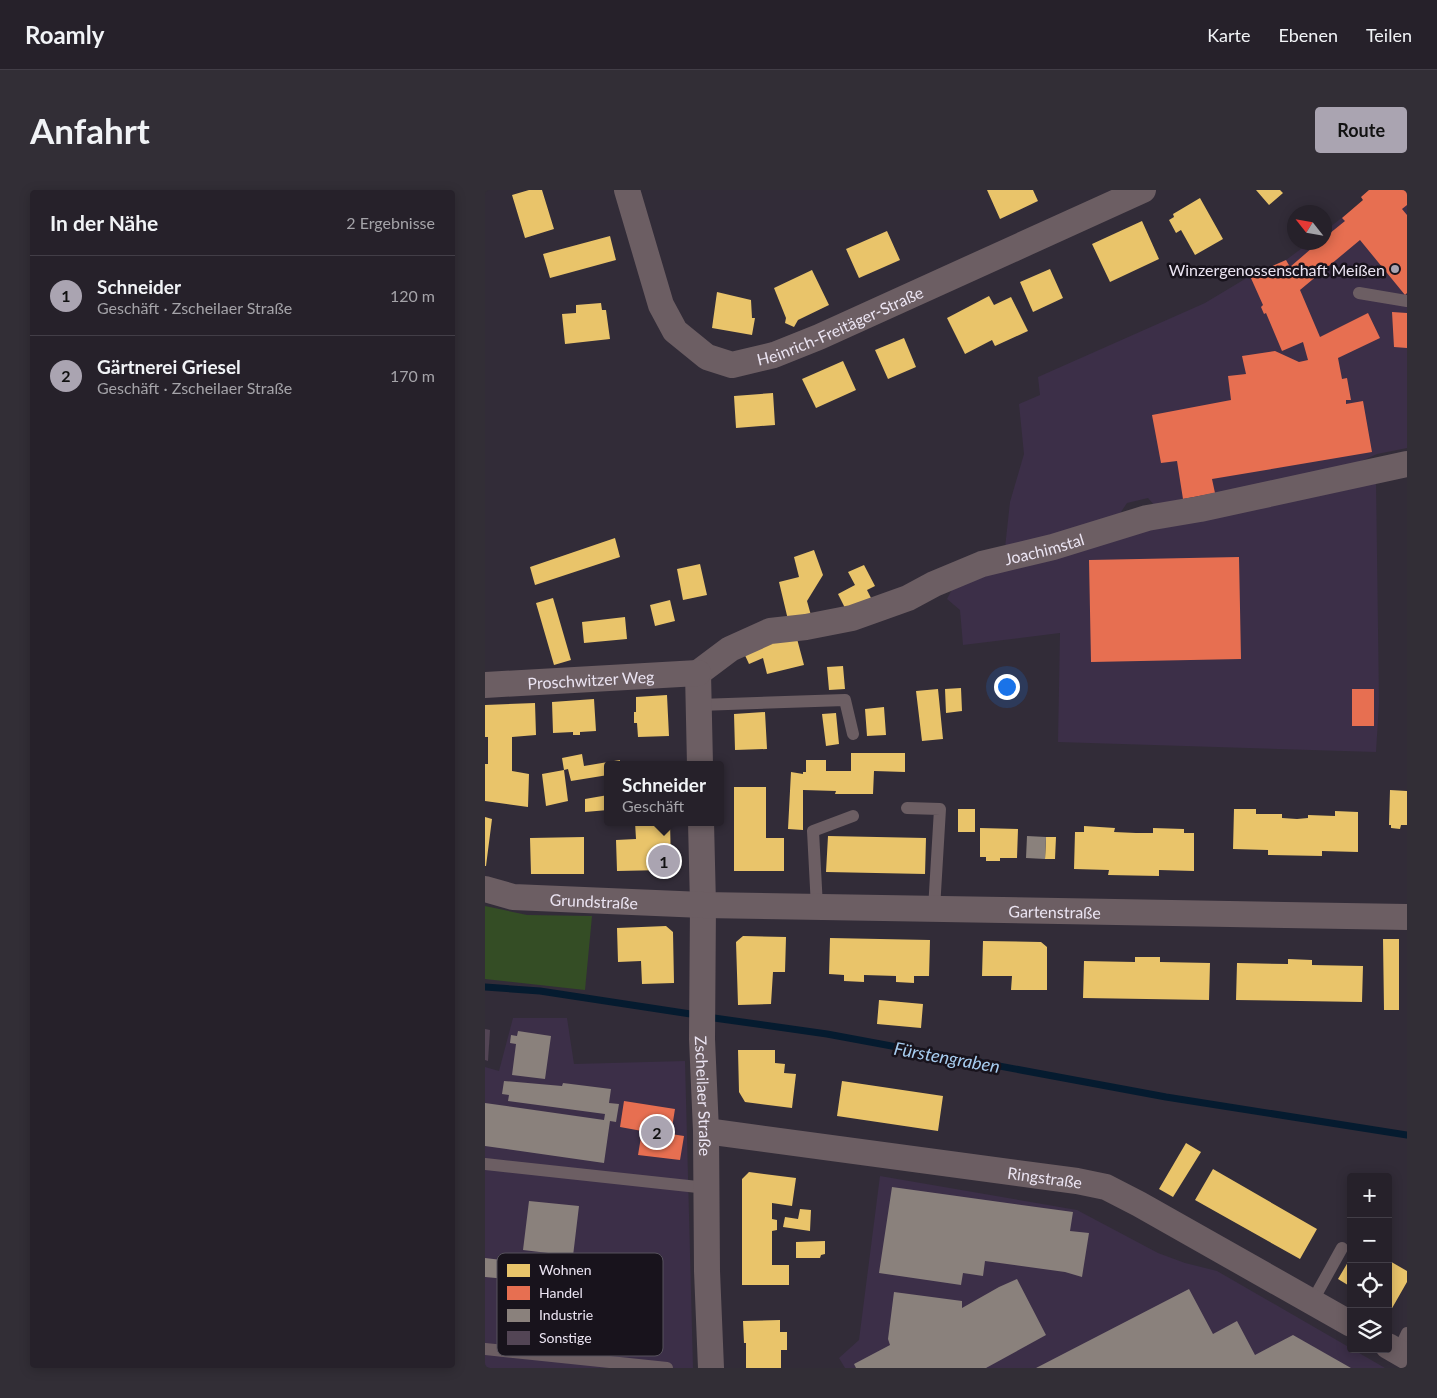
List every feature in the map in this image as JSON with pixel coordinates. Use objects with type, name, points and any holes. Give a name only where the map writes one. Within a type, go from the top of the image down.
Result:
[{"type":"street","name":"Heinrich-Freitäger-Straße","points":[[627,190],[661,305],[675,331],[707,358],[732,365],[774,355],[819,337],[1143,190]]},
{"type":"street","name":"Joachimstal","points":[[698,673],[730,649],[770,631],[806,627],[852,618],[908,598],[934,584],[982,564],[1053,547],[1147,518],[1200,509],[1407,464]]},
{"type":"street","name":"Proschwitzer Weg","points":[[485,685],[698,673]]},
{"type":"street","points":[[698,673],[700,761]]},
{"type":"street","name":"Zscheilaer Straße","points":[[701,826],[703,905],[702,1039],[711,1368]]},
{"type":"street","name":"Grundstraße","points":[[485,889],[513,897],[703,905]]},
{"type":"street","name":"Gartenstraße","points":[[703,905],[1407,917]]},
{"type":"street","name":"Ringstraße","points":[[706,1131],[1067,1180],[1106,1187],[1347,1322]]},
{"type":"lane","points":[[1359,294],[1407,301]]},
{"type":"lane","points":[[699,706],[845,700],[853,734]]},
{"type":"lane","points":[[907,808],[941,809],[934,909]]},
{"type":"lane","points":[[817,907],[813,831],[853,816]]},
{"type":"lane","points":[[485,1164],[707,1188]]},
{"type":"lane","points":[[1312,1302],[1342,1248]]},
{"type":"lane","points":[[552,1356],[667,1368]]},
{"type":"shaded area","points":[[1369,190],[1407,190],[1407,448],[1377,454],[1332,474],[1155,506],[1148,498],[1127,503],[1119,515],[1005,548],[1010,502],[1024,454],[1019,404],[1040,395],[1038,377],[1205,303],[1250,276],[1286,260],[1300,250],[1332,250],[1332,225],[1363,201],[1361,197]]},
{"type":"shaded area","points":[[1376,480],[1379,703],[1376,752],[1058,742],[1060,633],[963,645],[960,610],[947,599],[956,582],[1130,527]]},
{"type":"shaded area","points":[[513,1018],[567,1018],[574,1064],[685,1061],[693,1368],[485,1368],[485,1067],[499,1071]]},
{"type":"shaded area","points":[[880,1176],[1077,1210],[1158,1253],[1185,1263],[1217,1271],[1347,1346],[1347,1353],[1359,1353],[1385,1368],[845,1368],[839,1358],[859,1340]]},
{"type":"green space","points":[[485,906],[527,915],[592,916],[585,990],[485,979]]},
{"type":"building: Wohnen","points":[[529,190],[542,190],[554,229],[525,238],[512,195]]},
{"type":"building: Wohnen","points":[[987,190],[1033,190],[1038,201],[1000,219]]},
{"type":"building: Wohnen","points":[[1256,190],[1280,190],[1283,193],[1269,205]]},
{"type":"building: Wohnen","points":[[1200,198],[1223,239],[1195,255],[1181,230],[1176,233],[1169,220],[1174,217],[1173,214]]},
{"type":"building: Wohnen","points":[[1142,221],[1159,259],[1110,282],[1092,244]]},
{"type":"building: Wohnen","points":[[887,231],[900,260],[859,278],[846,249]]},
{"type":"building: Wohnen","points":[[610,236],[616,260],[550,278],[543,254]]},
{"type":"building: Wohnen","points":[[1050,269],[1063,298],[1033,312],[1020,282]]},
{"type":"building: Wohnen","points":[[812,270],[829,305],[798,320],[794,327],[785,323],[786,318],[774,288]]},
{"type":"building: Wohnen","points":[[717,292],[751,300],[752,318],[755,318],[752,335],[712,328]]},
{"type":"building: Wohnen","points":[[989,296],[994,305],[1011,297],[1028,331],[995,346],[992,340],[965,354],[947,318]]},
{"type":"building: Wohnen","points":[[601,303],[602,310],[606,310],[610,339],[565,344],[562,314],[576,313],[576,305]]},
{"type":"building: Wohnen","points":[[904,338],[916,367],[888,379],[875,350]]},
{"type":"building: Wohnen","points":[[843,361],[856,390],[816,408],[802,379]]},
{"type":"building: Wohnen","points":[[773,393],[775,425],[736,428],[734,396]]},
{"type":"building: Wohnen","points":[[615,538],[620,557],[535,585],[530,567]]},
{"type":"building: Wohnen","points":[[814,550],[823,575],[807,601],[812,619],[789,624],[779,582],[799,577],[794,557]]},
{"type":"building: Wohnen","points":[[700,564],[707,595],[683,600],[677,569]]},
{"type":"building: Wohnen","points":[[864,565],[875,586],[867,590],[871,598],[846,610],[838,594],[855,585],[848,572]]},
{"type":"building: Wohnen","points":[[553,598],[571,660],[554,665],[536,603]]},
{"type":"building: Wohnen","points":[[670,600],[675,621],[655,626],[650,605]]},
{"type":"building: Wohnen","points":[[625,617],[627,639],[584,643],[582,622]]},
{"type":"building: Wohnen","points":[[796,635],[804,665],[767,674],[763,658],[749,664],[743,651]]},
{"type":"building: Wohnen","points":[[843,666],[845,689],[829,690],[827,667]]},
{"type":"building: Wohnen","points":[[961,688],[962,711],[946,713],[945,689]]},
{"type":"building: Wohnen","points":[[938,689],[943,739],[922,741],[916,691]]},
{"type":"building: Wohnen","points":[[667,695],[669,736],[638,737],[637,723],[634,723],[636,697]]},
{"type":"building: Wohnen","points":[[594,699],[596,731],[580,732],[580,735],[573,735],[573,732],[553,733],[552,702]]},
{"type":"building: Wohnen","points":[[535,703],[536,735],[512,737],[512,771],[529,774],[528,807],[485,801],[485,764],[488,764],[488,737],[485,737],[485,705]]},
{"type":"building: Wohnen","points":[[884,707],[886,735],[867,736],[865,709]]},
{"type":"building: Wohnen","points":[[765,712],[767,749],[735,750],[734,714]]},
{"type":"building: Wohnen","points":[[836,713],[839,744],[826,746],[822,714]]},
{"type":"building: Wohnen","points":[[851,753],[905,753],[905,772],[874,771],[873,794],[835,794],[836,791],[803,790],[803,830],[788,829],[791,772],[803,774],[803,772],[806,772],[806,760],[826,760],[826,771],[851,771]]},
{"type":"building: Wohnen","points":[[582,754],[584,766],[604,763],[604,776],[571,781],[568,769],[564,770],[562,758]]},
{"type":"building: Wohnen","points":[[564,770],[568,801],[546,806],[542,774]]},
{"type":"building: Wohnen","points":[[734,787],[766,787],[766,838],[784,838],[784,871],[734,871]]},
{"type":"building: Wohnen","points":[[1390,790],[1407,791],[1407,825],[1401,825],[1400,829],[1391,828],[1391,825],[1389,825]]},
{"type":"building: Wohnen","points":[[604,796],[604,810],[585,812],[585,799]]},
{"type":"building: Wohnen","points":[[958,809],[975,809],[975,832],[958,832]]},
{"type":"building: Wohnen","points":[[1234,809],[1256,809],[1256,814],[1282,814],[1282,818],[1297,819],[1308,818],[1308,815],[1335,816],[1335,811],[1358,812],[1358,852],[1322,851],[1322,856],[1268,855],[1268,850],[1233,849]]},
{"type":"building: Wohnen","points":[[485,817],[492,819],[486,866],[485,866]]},
{"type":"building: Wohnen","points":[[635,826],[670,826],[671,865],[664,870],[617,871],[616,840],[636,839]]},
{"type":"building: Wohnen","points":[[1084,826],[1115,828],[1114,832],[1153,833],[1153,828],[1184,829],[1184,833],[1194,833],[1194,871],[1159,870],[1159,876],[1108,875],[1109,870],[1074,869],[1075,832],[1084,832]]},
{"type":"building: Wohnen","points":[[980,828],[1018,829],[1017,858],[1000,858],[1000,861],[986,861],[986,857],[980,857]]},
{"type":"building: Wohnen","points":[[828,836],[926,838],[925,874],[826,872]]},
{"type":"building: Wohnen","points":[[584,837],[584,874],[531,874],[530,838]]},
{"type":"building: Wohnen","points":[[1046,837],[1056,837],[1055,859],[1045,859]]},
{"type":"building: Wohnen","points":[[666,926],[673,932],[674,983],[642,984],[641,961],[618,962],[617,928]]},
{"type":"building: Wohnen","points":[[743,936],[786,937],[785,972],[773,972],[771,1004],[738,1005],[736,942]]},
{"type":"building: Wohnen","points":[[830,938],[930,940],[929,976],[914,976],[914,983],[896,982],[896,976],[864,975],[864,982],[844,981],[844,975],[829,974]]},
{"type":"building: Wohnen","points":[[1383,939],[1399,939],[1399,1010],[1384,1010]]},
{"type":"building: Wohnen","points":[[983,941],[1041,942],[1047,947],[1047,990],[1011,990],[1012,976],[982,976]]},
{"type":"building: Wohnen","points":[[1135,957],[1160,957],[1160,962],[1210,963],[1209,1000],[1083,998],[1084,961],[1135,962]]},
{"type":"building: Wohnen","points":[[1288,959],[1312,960],[1312,965],[1363,966],[1362,1002],[1236,1000],[1237,963],[1288,964]]},
{"type":"building: Wohnen","points":[[879,1000],[923,1004],[921,1028],[877,1024]]},
{"type":"building: Wohnen","points":[[738,1050],[775,1050],[775,1063],[785,1064],[784,1073],[796,1074],[792,1108],[745,1102],[739,1092]]},
{"type":"building: Wohnen","points":[[842,1081],[943,1096],[938,1131],[837,1116]]},
{"type":"building: Wohnen","points":[[1186,1143],[1201,1152],[1173,1197],[1159,1189]]},
{"type":"building: Wohnen","points":[[1213,1169],[1317,1229],[1300,1259],[1195,1200]]},
{"type":"building: Wohnen","points":[[749,1172],[796,1178],[792,1206],[772,1203],[772,1219],[777,1220],[777,1230],[772,1231],[772,1265],[789,1265],[789,1285],[742,1285],[742,1179]]},
{"type":"building: Wohnen","points":[[800,1209],[811,1210],[810,1231],[783,1227],[785,1217],[798,1219]]},
{"type":"building: Wohnen","points":[[825,1241],[825,1254],[821,1255],[820,1258],[796,1258],[796,1242]]},
{"type":"building: Wohnen","points":[[1392,1262],[1407,1271],[1407,1282],[1392,1308]]},
{"type":"building: Wohnen","points":[[1347,1264],[1347,1285],[1338,1279]]},
{"type":"building: Wohnen","points":[[780,1320],[780,1332],[787,1332],[787,1350],[781,1350],[781,1368],[746,1368],[746,1343],[744,1343],[743,1321]]},
{"type":"building: Handel","points":[[1369,190],[1407,190],[1407,205],[1402,209],[1407,215],[1407,293],[1405,295],[1360,240],[1300,290],[1320,337],[1368,313],[1380,338],[1338,358],[1342,379],[1347,378],[1351,400],[1346,400],[1346,404],[1363,401],[1372,452],[1212,479],[1215,493],[1183,499],[1177,461],[1161,463],[1152,415],[1231,400],[1228,376],[1246,374],[1242,356],[1275,351],[1299,362],[1308,360],[1303,342],[1282,351],[1266,313],[1264,314],[1261,307],[1263,305],[1250,276],[1286,260],[1290,267],[1310,250],[1332,250],[1332,232],[1345,221],[1342,218],[1363,200],[1361,197]]},
{"type":"building: Handel","points":[[1392,312],[1407,313],[1407,348],[1394,347]]},
{"type":"building: Handel","points":[[1239,557],[1241,659],[1091,662],[1089,560]]},
{"type":"building: Handel","points":[[1352,689],[1374,689],[1374,726],[1352,726]]},
{"type":"building: Handel","points":[[624,1101],[675,1109],[671,1134],[684,1136],[680,1160],[638,1155],[642,1131],[620,1127]]},
{"type":"building: Industrie","points":[[1027,836],[1046,837],[1045,859],[1026,858]]},
{"type":"building: Industrie","points":[[518,1031],[551,1036],[545,1079],[512,1075],[516,1044],[510,1043],[511,1035],[517,1036]]},
{"type":"building: Industrie","points":[[504,1081],[562,1086],[563,1083],[611,1089],[609,1103],[619,1104],[616,1122],[610,1121],[604,1163],[485,1146],[485,1103],[604,1120],[605,1114],[508,1101],[509,1095],[502,1094]]},
{"type":"building: Industrie","points":[[892,1187],[1073,1212],[1070,1231],[1089,1233],[1082,1277],[1065,1272],[985,1261],[983,1276],[963,1273],[961,1285],[879,1273]]},
{"type":"building: Industrie","points":[[529,1201],[579,1206],[573,1253],[548,1253],[523,1250]]},
{"type":"building: Industrie","points":[[485,1258],[497,1259],[497,1278],[485,1277]]},
{"type":"building: Industrie","points":[[1017,1279],[1046,1335],[986,1368],[856,1368],[854,1364],[890,1345],[888,1339],[894,1292],[962,1301],[962,1308]]},
{"type":"building: Industrie","points":[[1189,1289],[1213,1334],[1237,1321],[1255,1355],[1293,1335],[1351,1368],[1036,1368]]},
{"type":"building: Sonstige","points":[[485,1029],[490,1030],[488,1061],[485,1060]]},
{"type":"waterway","name":"Fürstengraben","points":[[485,987],[540,991],[697,1015]]},
{"type":"waterway","name":"Fürstengraben","points":[[707,1017],[827,1034],[1166,1097],[1407,1135]]},
{"type":"place","name":"Winzergenossenschaft Meißen","points":[[1395,269]]},
{"type":"place","name":"Schneider","points":[[664,861]]},
{"type":"place","name":"Gärtnerei Griesel","points":[[657,1132]]}]
